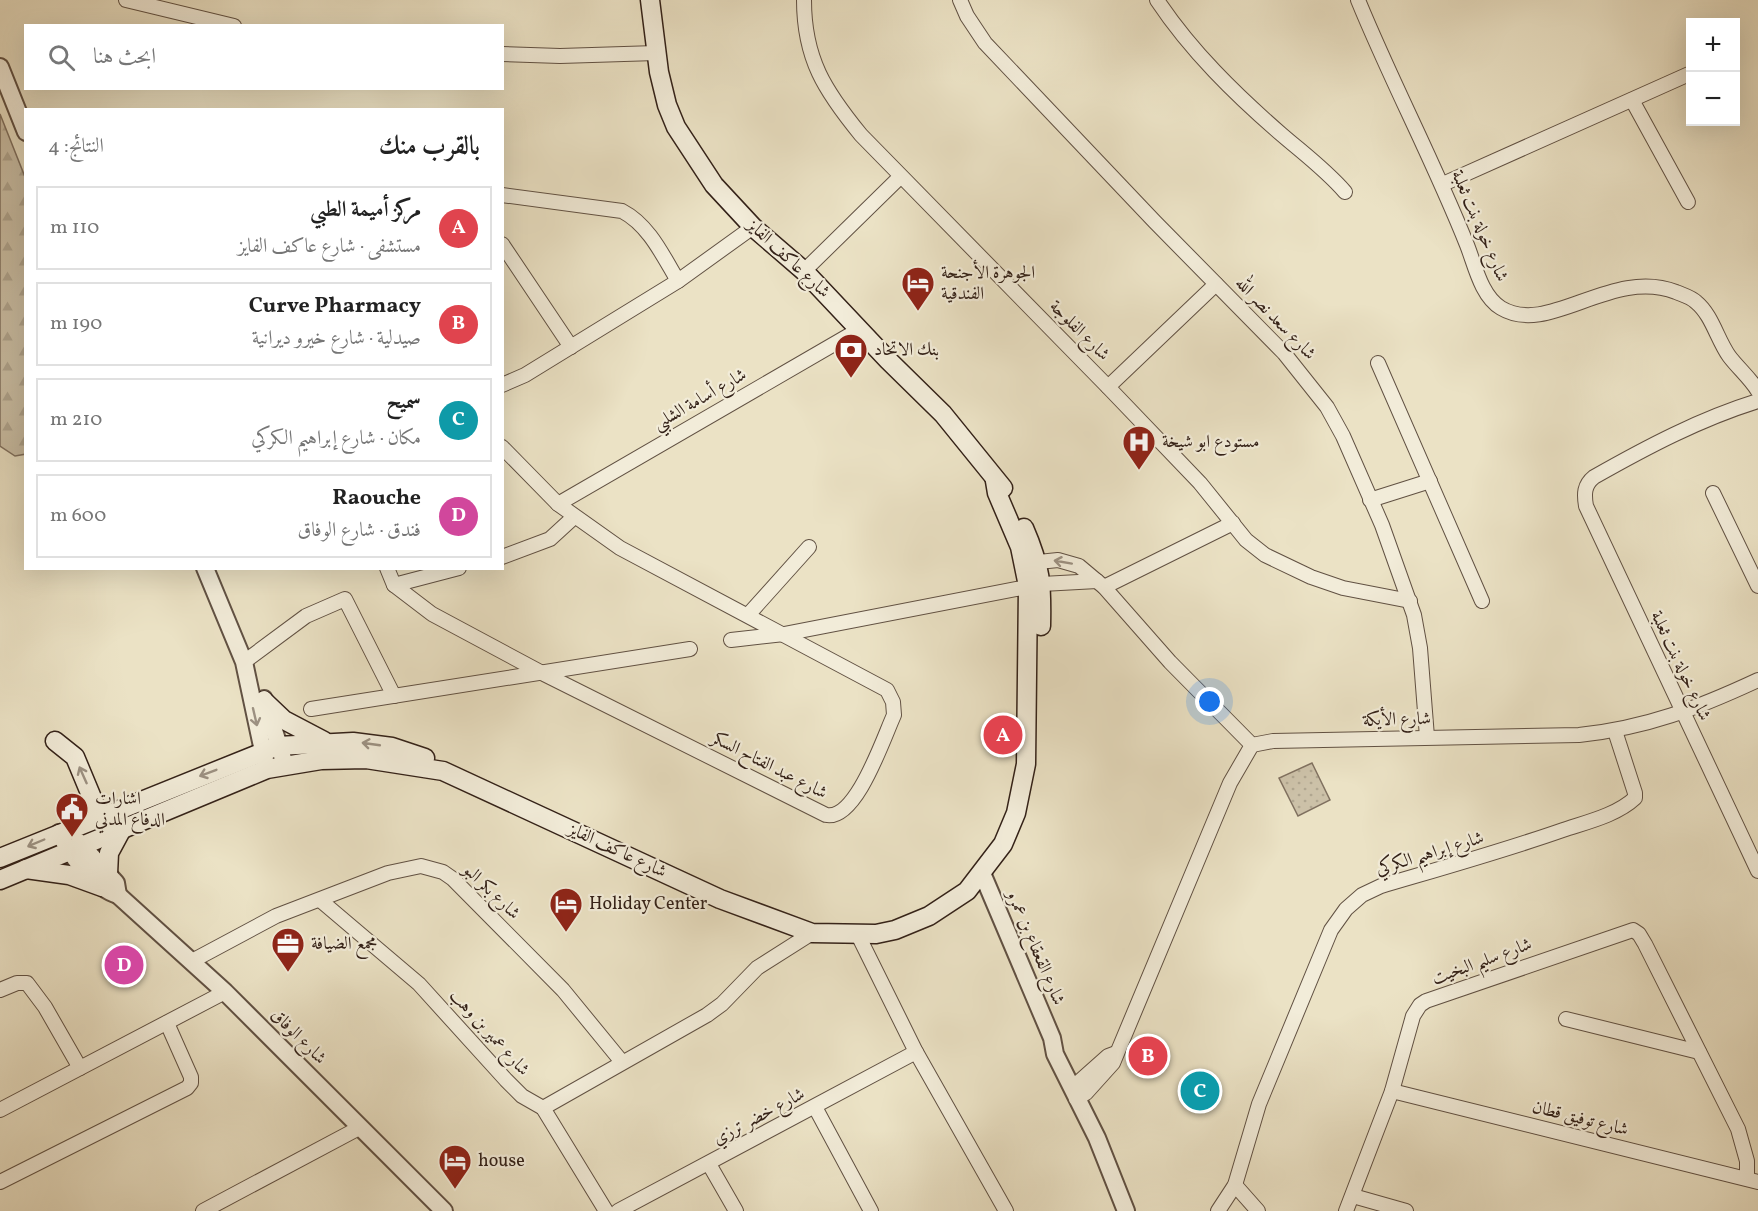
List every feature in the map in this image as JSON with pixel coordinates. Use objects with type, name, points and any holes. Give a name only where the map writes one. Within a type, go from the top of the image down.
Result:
[{"type":"main road","name":"شارع عاكف الفايز","points":[[0,880],[74,847],[276,767],[340,758],[366,759],[443,771],[720,899],[812,933],[858,935],[895,930],[929,916],[967,891],[982,873],[1003,844],[1016,813],[1026,764],[1028,734],[1035,720],[1037,704],[1035,585],[1031,563],[1005,489],[995,481],[943,414],[888,360],[804,271],[753,227],[714,185],[676,127],[667,105],[656,53],[650,0]]},
{"type":"main road","points":[[264,701],[284,720],[325,742]]},
{"type":"main road","points":[[55,741],[75,757],[100,816]]},
{"type":"main road","name":"شارع عاكف الفايز","points":[[0,858],[270,748],[325,742],[353,742],[392,747],[431,760],[443,771]]},
{"type":"main road","points":[[24,869],[105,881],[109,853],[123,827]]},
{"type":"street","points":[[126,0],[226,24]]},
{"type":"street","name":"شارع الفلوجة","points":[[804,0],[807,40],[814,68],[833,102],[900,177],[1200,483],[1254,548],[1287,567],[1343,588],[1410,601]]},
{"type":"street","name":"شارع سعد نصر الله","points":[[960,0],[967,16],[985,43],[1284,353],[1316,391],[1343,436],[1410,601],[1420,648],[1427,737]]},
{"type":"street","points":[[1157,0],[1171,22],[1214,71],[1278,132],[1327,171],[1346,192]]},
{"type":"street","name":"شارع خولة بنت ثعلبة","points":[[1358,0],[1443,184],[1480,279],[1493,301],[1500,307],[1527,316],[1569,306],[1624,287],[1640,285],[1669,290],[1699,304],[1728,355],[1758,391]]},
{"type":"street","points":[[504,54],[656,53]]},
{"type":"street","points":[[0,67],[24,127]]},
{"type":"street","points":[[1443,184],[1686,75]]},
{"type":"street","points":[[1632,100],[1688,202]]},
{"type":"street","points":[[804,271],[900,177]]},
{"type":"street","points":[[504,195],[622,211],[635,219],[647,232],[678,281]]},
{"type":"street","points":[[504,384],[525,375],[678,281],[753,227]]},
{"type":"street","points":[[504,247],[571,347]]},
{"type":"street","points":[[1108,387],[1216,284]]},
{"type":"street","name":"شارع أسامة الشلبي","points":[[558,504],[860,329]]},
{"type":"street","points":[[1378,363],[1482,601]]},
{"type":"street","name":"شارع خولة بنت ثعلبة","points":[[1758,401],[1686,428],[1594,477],[1586,485],[1586,506],[1758,871]]},
{"type":"street","name":"شارع عبد الفتاح السكر","points":[[394,585],[432,614],[544,674],[833,816],[842,812],[855,799],[894,716],[895,708],[882,685],[620,548],[558,504],[504,449]]},
{"type":"street","points":[[1370,500],[1430,482]]},
{"type":"street","points":[[1713,493],[1758,586]]},
{"type":"street","points":[[504,556],[550,539],[574,517]]},
{"type":"street","points":[[731,640],[784,634],[1035,585],[1101,584],[1233,523]]},
{"type":"street","points":[[748,615],[809,547]]},
{"type":"street","points":[[1031,563],[1058,560],[1072,562],[1101,584],[1170,662],[1252,745],[1230,783],[1113,1063],[1079,1091]]},
{"type":"street","points":[[206,570],[244,663],[276,767]]},
{"type":"street","points":[[388,570],[394,585],[451,570]]},
{"type":"street","points":[[244,663],[306,616],[345,599],[394,696]]},
{"type":"street","points":[[311,709],[544,674],[690,649]]},
{"type":"street","points":[[244,663],[252,673],[264,701],[270,748]]},
{"type":"street","name":"شارع الأيكة","points":[[1252,745],[1273,741],[1579,735],[1615,731],[1683,714],[1758,680]]},
{"type":"street","name":"شارع إبراهيم الكركي","points":[[1218,1211],[1235,1185],[1260,1104],[1322,950],[1346,909],[1362,896],[1381,886],[1535,840],[1598,818],[1628,804],[1635,798],[1635,792],[1615,731]]},
{"type":"street","name":"شارع الوفاق","points":[[65,830],[74,847],[118,896],[225,992],[444,1211]]},
{"type":"street","name":"شارع بكر البو","points":[[192,962],[276,916],[356,884],[410,868],[432,868],[443,872],[563,990],[622,1062]]},
{"type":"street","name":"شارع القعقاع بن عمرو","points":[[982,873],[1052,1038],[1063,1049],[1126,1211]]},
{"type":"street","name":"شارع عمير بن وهب","points":[[320,900],[419,984],[506,1080],[522,1096],[543,1108],[606,1211]]},
{"type":"street","name":"شارع سليم البخيت","points":[[1346,1211],[1392,1091],[1413,1016],[1420,1005],[1458,989],[1633,930],[1639,934],[1645,944],[1743,1144],[1752,1180]]},
{"type":"street","points":[[543,1108],[707,1015],[722,1004],[756,968],[812,933]]},
{"type":"street","points":[[858,935],[916,1052],[1006,1211]]},
{"type":"street","points":[[0,990],[17,983],[27,983],[45,1007],[80,1068]]},
{"type":"street","points":[[0,1110],[225,992]]},
{"type":"street","points":[[1566,1019],[1699,1053]]},
{"type":"street","points":[[0,1182],[187,1088],[191,1083],[191,1077],[167,1023]]},
{"type":"street","name":"شارع خضر ترزي","points":[[618,1211],[916,1052]]},
{"type":"street","name":"شارع توفيق قطان","points":[[1392,1091],[1752,1180]]},
{"type":"street","points":[[815,1107],[871,1211]]},
{"type":"street","points":[[203,1211],[222,1207],[359,1128]]},
{"type":"street","points":[[709,1164],[736,1211]]},
{"type":"street","points":[[1235,1185],[1258,1211]]},
{"type":"street","points":[[1353,1196],[1406,1211]]},
{"type":"green space","points":[[0,114],[24,174],[24,454],[15,456],[0,446]]},
{"type":"green space","points":[[1312,763],[1330,800],[1298,816],[1279,778]]},
{"type":"place","name":"الجوهرة الأجنحة الفندقية","points":[[918,312]]},
{"type":"place","name":"بنك الاتحاد","points":[[851,379]]},
{"type":"place","name":"مستودع ابو شيخة","points":[[1139,471]]},
{"type":"place","name":"مركز أميمة الطبي","points":[[1003,735]]},
{"type":"place","name":"اشارات الدفاع المدني","points":[[72,838]]},
{"type":"place","name":"Holiday Center","points":[[566,933]]},
{"type":"place","name":"Raouche","points":[[124,965]]},
{"type":"place","name":"مجمع الضيافة","points":[[288,973]]},
{"type":"place","name":"Curve Pharmacy","points":[[1148,1056]]},
{"type":"place","name":"سميح","points":[[1200,1091]]},
{"type":"place","name":"house","points":[[455,1190]]}]
